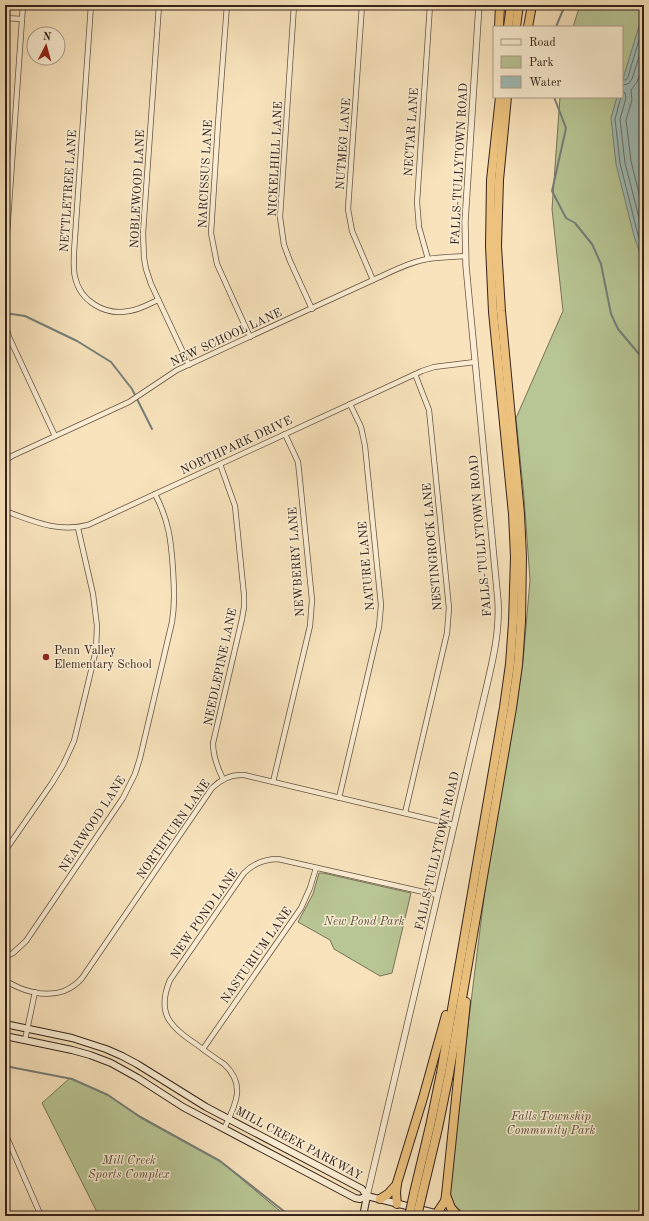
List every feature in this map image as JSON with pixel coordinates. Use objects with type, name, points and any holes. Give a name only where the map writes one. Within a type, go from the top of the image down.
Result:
[{"type":"highway","points":[[499,26],[500,5]]},
{"type":"highway","points":[[508,26],[511,5]]},
{"type":"highway","points":[[516,26],[519,5]]},
{"type":"highway","points":[[528,26],[532,5]]},
{"type":"highway","points":[[418,1212],[418,1194],[435,1106],[504,707],[510,664],[513,622],[515,557],[490,268],[490,224],[495,98]]},
{"type":"highway","points":[[493,159],[500,98]]},
{"type":"highway","points":[[408,1216],[418,1194],[438,1128],[448,1081],[515,686],[520,636],[522,557],[520,514],[498,268],[498,195],[507,98]]},
{"type":"highway","points":[[505,116],[512,98]]},
{"type":"highway","points":[[443,1215],[474,930]]},
{"type":"highway","points":[[397,1204],[396,1192],[398,1183],[458,972]]},
{"type":"highway","points":[[380,1199],[388,1194],[398,1183]]},
{"type":"highway","points":[[446,1195],[451,1208],[458,1216]]},
{"type":"main road","name":"MILL CREEK PARKWAY","points":[[5,1024],[72,1038],[116,1054],[137,1064],[186,1095],[229,1119],[362,1189],[367,1196],[355,1198],[184,1107],[111,1063],[72,1050],[5,1036]]},
{"type":"main road","points":[[363,1216],[367,1196],[397,1204],[418,1212],[443,1215]]},
{"type":"street","points":[[5,263],[23,5]]},
{"type":"street","name":"NETTLETREE LANE","points":[[91,5],[74,252],[74,275],[76,282],[84,296],[96,306],[109,311],[130,311],[158,300]]},
{"type":"street","name":"NOBLEWOOD LANE","points":[[159,5],[143,233],[144,252],[146,269],[158,300],[189,365]]},
{"type":"street","name":"NARCISSUS LANE","points":[[227,5],[212,233],[217,264],[250,337]]},
{"type":"street","name":"NICKELHILL LANE","points":[[294,5],[280,217],[288,256],[312,309]]},
{"type":"street","name":"NUTMEG LANE","points":[[362,5],[348,209],[352,231],[373,280]]},
{"type":"street","name":"NECTAR LANE","points":[[428,259],[419,227],[417,202],[430,5]]},
{"type":"street","name":"FALLS-TULLYTOWN ROAD","points":[[367,1196],[496,644],[499,617],[466,256],[465,222],[479,5]]},
{"type":"street","points":[[5,18],[22,19]]},
{"type":"street","name":"NEW SCHOOL LANE","points":[[5,461],[12,456],[129,402],[143,394],[167,376],[189,365],[404,266],[428,259],[466,256]]},
{"type":"street","points":[[5,323],[9,337],[55,436]]},
{"type":"street","name":"NORTHPARK DRIVE","points":[[5,511],[58,528],[78,528],[88,525],[422,370],[475,362]]},
{"type":"street","name":"NESTINGROCK LANE","points":[[405,813],[447,633],[449,608],[429,410],[415,374]]},
{"type":"street","name":"NATURE LANE","points":[[339,798],[381,616],[365,446],[360,427],[350,404]]},
{"type":"street","name":"NEWBERRY LANE","points":[[273,782],[312,613],[300,471],[298,462],[285,434]]},
{"type":"street","name":"NEEDLEPINE LANE","points":[[220,464],[232,495],[244,595],[242,619],[213,743],[215,762],[223,779]]},
{"type":"street","name":"NEARWOOD LANE","points":[[5,957],[13,953],[26,941],[123,798],[135,774],[140,758],[175,603],[170,536],[167,522],[155,494]]},
{"type":"street","points":[[5,851],[52,783],[69,753],[74,741],[96,650],[97,621],[93,594],[78,528]]},
{"type":"street","name":"NORTHTURN LANE","points":[[5,980],[20,989],[46,994],[55,994],[76,985],[212,788],[223,779],[234,775],[242,775],[273,782],[454,825]]},
{"type":"street","name":"NEW POND LANE","points":[[224,1129],[237,1100],[237,1085],[235,1078],[224,1064],[178,1032],[170,1022],[166,1013],[164,1001],[166,988],[170,980],[244,873],[250,867],[262,860],[278,859],[437,895]]},
{"type":"street","name":"NASTURIUM LANE","points":[[203,1050],[301,908],[309,892],[316,868]]},
{"type":"street","points":[[25,1040],[34,992]]},
{"type":"street","points":[[5,1133],[41,1216]]},
{"type":"green space","name":"Falls Township Community Park","points":[[580,5],[644,5],[644,1216],[474,1216],[461,1211],[453,1202],[450,1193],[464,1058],[487,874],[523,662],[530,580],[516,418],[563,311],[552,209],[560,98],[623,98],[623,26],[573,26]]},
{"type":"green space","name":"New Pond Park","points":[[319,873],[411,893],[392,973],[380,976],[334,949],[330,940],[298,922],[313,894]]},
{"type":"green space","name":"Mill Creek Sports Complex","points":[[70,1078],[108,1095],[138,1115],[220,1161],[286,1216],[99,1216],[42,1103]]},
{"type":"water","points":[[644,10],[644,265],[634,236],[616,164],[611,118],[617,98],[623,98],[623,79]]},
{"type":"waterway","points":[[556,26],[565,5]]},
{"type":"waterway","points":[[554,98],[566,128],[552,191],[566,218],[575,223],[592,244],[601,264],[611,314],[618,329],[644,360]]},
{"type":"waterway","points":[[5,313],[25,316],[77,341],[111,362],[132,389],[152,429]]},
{"type":"waterway","points":[[5,1066],[72,1079],[108,1095],[140,1117],[220,1161],[290,1216]]},
{"type":"place","name":"Penn Valley Elementary School","points":[[46,657]]}]
